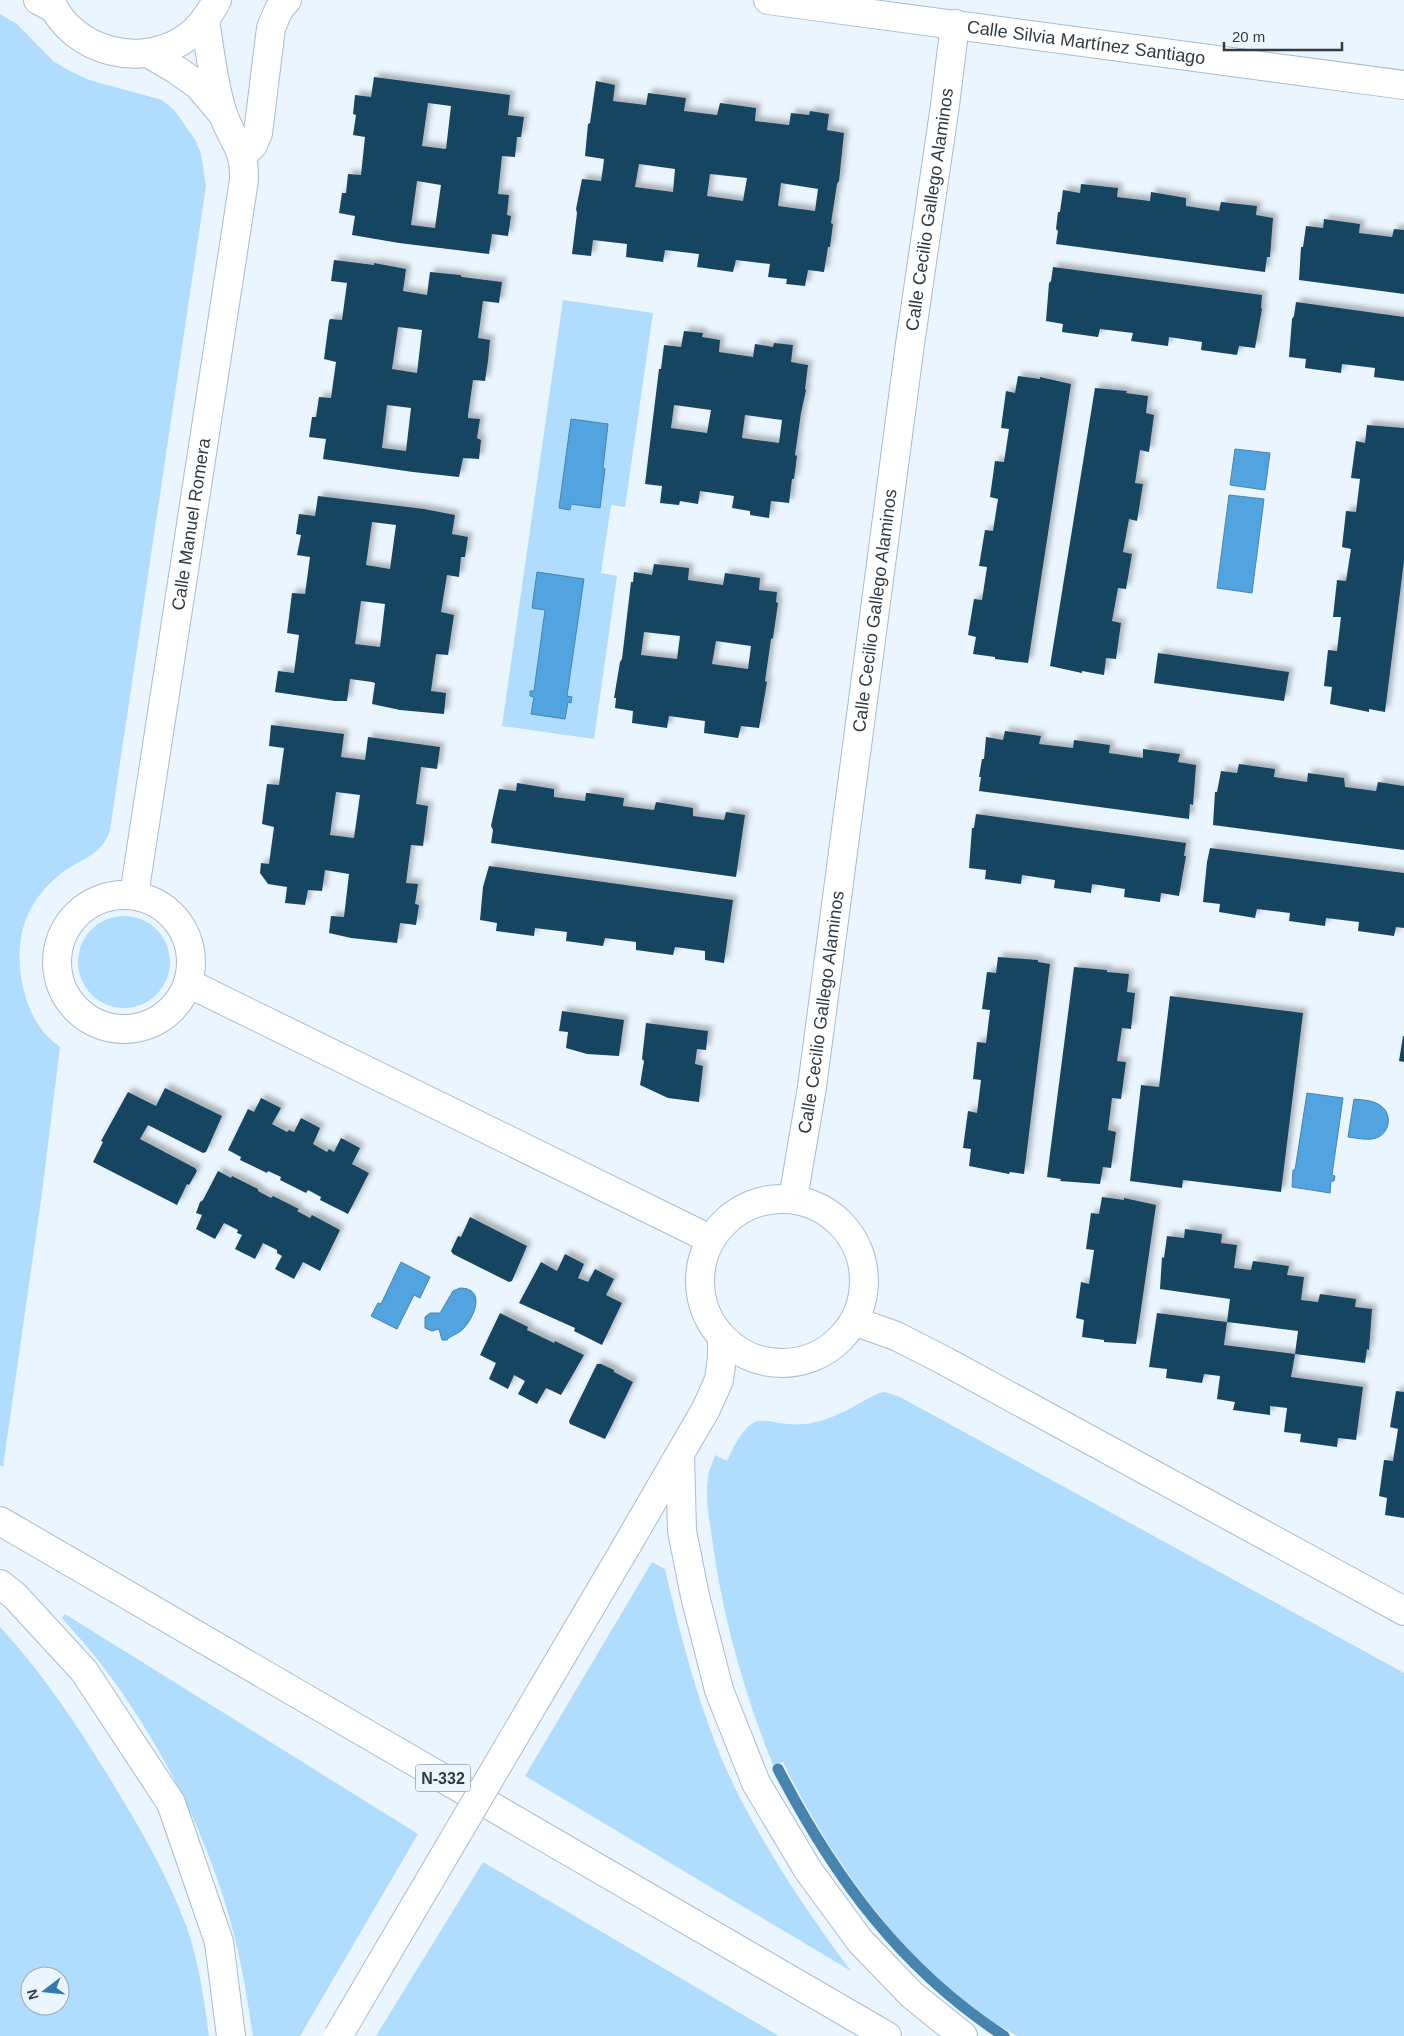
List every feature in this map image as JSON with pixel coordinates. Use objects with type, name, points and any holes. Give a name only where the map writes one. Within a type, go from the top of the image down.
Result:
[{"type":"main road","name":"Calle Silvia Martínez Santiago","points":[[768,0],[1404,85]]},
{"type":"main road","points":[[47,3],[67,26],[84,40],[104,49],[126,54],[148,53],[169,47],[189,36],[211,10]]},
{"type":"main road","points":[[211,10],[213,74],[223,113],[243,155],[253,144],[258,133],[271,28],[283,4]]},
{"type":"main road","name":"Calle Cecilio Gallego Alaminos","points":[[792,1199],[812,1086],[910,344],[955,24]]},
{"type":"main road","points":[[148,53],[175,69],[198,86],[223,113]]},
{"type":"main road","name":"Calle Manuel Romera","points":[[134,895],[244,180],[243,155]]},
{"type":"main road","points":[[111,895],[134,895],[153,900],[170,911],[182,926],[190,944],[192,964],[188,983],[179,1002],[163,1017],[144,1026],[124,1030],[102,1026],[84,1016],[69,1000],[60,982],[57,959],[61,937],[73,917],[90,903],[111,895]]},
{"type":"main road","points":[[188,983],[710,1240]]},
{"type":"main road","points":[[792,1199],[815,1206],[838,1220],[855,1242],[863,1268],[863,1296],[854,1321],[838,1342],[817,1356],[792,1363],[766,1362],[750,1357],[735,1349],[722,1338],[707,1316],[700,1290],[701,1264],[710,1240],[725,1221],[744,1208],[766,1200],[792,1199]]},
{"type":"main road","points":[[854,1321],[896,1336],[945,1361],[1404,1611]]},
{"type":"main road","points":[[338,2036],[706,1409],[719,1380],[722,1338]]},
{"type":"main road","points":[[706,1409],[733,1382],[766,1362]]},
{"type":"main road","points":[[680,1455],[682,1531],[695,1596],[719,1690],[756,1783],[808,1870],[860,1942],[912,1996],[963,2036]]},
{"type":"main road","name":"N-332","points":[[0,1521],[887,2036]]},
{"type":"main road","points":[[0,1584],[15,1596],[84,1671],[171,1803],[219,1942],[231,2036]]},
{"type":"shaded area","points":[[0,14],[17,24],[53,61],[70,71],[89,80],[162,100],[175,111],[196,141],[201,154],[206,186],[110,830],[101,847],[87,858],[64,871],[42,892],[30,910],[24,924],[21,940],[21,974],[29,1007],[45,1034],[60,1047],[42,1193],[3,1467],[0,1465]]},
{"type":"shaded area","points":[[563,300],[653,313],[625,507],[611,505],[601,573],[617,576],[594,739],[502,726]]},
{"type":"shaded area","points":[[124,916],[142,919],[157,929],[167,944],[170,962],[167,980],[157,995],[142,1005],[124,1008],[106,1005],[91,995],[81,980],[78,962],[81,944],[91,929],[106,919]]},
{"type":"shaded area","points":[[885,1392],[900,1397],[1404,1673],[1404,2036],[1017,2036],[980,2014],[948,1989],[889,1928],[839,1860],[809,1812],[783,1762],[773,1765],[744,1682],[728,1625],[716,1567],[707,1492],[709,1474],[715,1455],[727,1461],[747,1428],[755,1422],[799,1424],[816,1422],[833,1417],[879,1393]]},
{"type":"shaded area","points":[[652,1562],[665,1569],[695,1685],[726,1769],[739,1796],[791,1886],[851,1971],[525,1776]]},
{"type":"shaded area","points":[[65,1614],[418,1834],[300,2036],[253,2036],[235,1939],[213,1866],[198,1830],[164,1760],[144,1726],[101,1664],[62,1618]]},
{"type":"shaded area","points":[[0,1627],[30,1661],[70,1716],[118,1792],[161,1868],[187,1928],[195,1955],[209,2036],[0,2036]]},
{"type":"shaded area","points":[[483,1862],[779,2036],[376,2036]]},
{"type":"water","points":[[571,419],[608,424],[600,508],[571,504],[570,510],[559,508]]},
{"type":"water","points":[[1235,449],[1270,453],[1265,490],[1230,485]]},
{"type":"water","points":[[1229,495],[1264,499],[1252,593],[1217,588]]},
{"type":"water","points":[[537,572],[584,579],[567,696],[572,697],[571,703],[568,702],[565,719],[531,714],[534,697],[530,696],[530,691],[534,691],[545,610],[532,608]]},
{"type":"water","points":[[1307,1093],[1343,1098],[1332,1175],[1335,1176],[1334,1181],[1331,1181],[1330,1193],[1292,1187],[1293,1170],[1295,1170]]},
{"type":"water","points":[[1354,1099],[1375,1103],[1385,1110],[1388,1125],[1386,1130],[1378,1137],[1360,1139],[1348,1137]]},
{"type":"water","points":[[401,1262],[430,1277],[420,1298],[414,1295],[397,1329],[371,1316],[378,1303],[381,1304]]},
{"type":"water","points":[[460,1288],[468,1289],[473,1293],[476,1298],[474,1311],[467,1324],[459,1333],[447,1340],[442,1340],[439,1329],[432,1331],[425,1328],[425,1317],[430,1313],[440,1313],[453,1291]]},
{"type":"building","points":[[374,77],[510,95],[508,115],[524,117],[521,137],[517,137],[515,157],[502,156],[498,194],[509,195],[507,215],[511,216],[508,236],[492,234],[489,254],[352,235],[355,216],[339,213],[342,193],[346,193],[348,174],[361,175],[365,137],[353,135],[356,115],[353,114],[355,95],[371,97]],"holes":[[[428,103],[451,106],[446,149],[422,146]],[[417,181],[441,185],[435,228],[411,225]]]},
{"type":"building","points":[[596,81],[615,85],[613,101],[646,105],[648,93],[686,98],[684,111],[717,115],[720,103],[756,108],[755,121],[789,125],[791,113],[809,115],[810,111],[829,114],[827,130],[844,133],[839,181],[831,223],[833,224],[830,247],[828,247],[824,272],[808,270],[805,286],[786,284],[787,279],[768,277],[770,264],[736,260],[733,272],[697,267],[699,254],[665,250],[663,262],[626,257],[627,244],[593,240],[591,256],[572,254],[576,209],[582,179],[601,181],[603,168],[604,159],[585,156],[588,124],[590,123]],"holes":[[[639,164],[675,169],[673,192],[635,187]],[[710,174],[747,178],[743,201],[707,196]],[[781,183],[818,189],[815,211],[778,206]]]},
{"type":"building","points":[[1081,184],[1118,188],[1117,197],[1150,201],[1151,192],[1186,198],[1186,206],[1219,211],[1221,202],[1257,206],[1256,215],[1273,218],[1270,257],[1267,257],[1265,272],[1056,244],[1058,212],[1060,212],[1063,190],[1080,193]]},
{"type":"building","points":[[1324,219],[1360,224],[1359,233],[1392,237],[1394,229],[1404,230],[1404,294],[1299,280],[1301,247],[1303,247],[1306,226],[1323,228]]},
{"type":"building","points":[[334,260],[374,265],[374,263],[406,269],[403,291],[427,295],[430,272],[502,282],[499,303],[483,301],[478,338],[490,340],[485,381],[473,380],[468,415],[468,418],[480,419],[477,438],[481,440],[479,459],[463,458],[459,477],[323,459],[326,439],[309,437],[312,417],[316,417],[319,397],[331,398],[336,362],[324,359],[329,321],[330,319],[342,320],[347,283],[331,281]],"holes":[[[398,327],[422,330],[417,373],[392,369]],[[387,405],[411,408],[406,451],[382,448]]]},
{"type":"building","points":[[1053,267],[1262,295],[1262,309],[1255,348],[1239,346],[1237,355],[1201,350],[1202,342],[1169,337],[1168,346],[1131,341],[1133,333],[1100,329],[1098,337],[1062,332],[1063,324],[1046,321],[1049,283]]},
{"type":"building","points":[[1296,302],[1404,317],[1404,381],[1374,377],[1375,368],[1342,364],[1341,373],[1305,368],[1306,359],[1289,357],[1292,319]]},
{"type":"building","points":[[684,331],[703,333],[702,337],[720,340],[719,352],[753,357],[755,344],[773,347],[774,343],[793,345],[791,362],[808,365],[806,390],[795,455],[797,456],[794,479],[792,479],[789,503],[771,501],[769,518],[750,515],[750,511],[732,508],[734,496],[700,491],[698,504],[680,501],[679,505],[660,503],[662,486],[645,484],[659,369],[661,369],[664,345],[681,347]],"holes":[[[674,405],[711,410],[707,433],[671,428]],[[745,415],[782,420],[779,443],[742,438]]]},
{"type":"building","points":[[1018,376],[1040,379],[1040,377],[1071,384],[1028,663],[973,654],[976,637],[968,635],[974,599],[982,600],[987,567],[979,566],[985,530],[993,531],[998,499],[990,497],[995,461],[1004,462],[1009,429],[1001,428],[1006,391],[1015,393]]},
{"type":"building","points":[[1095,388],[1127,391],[1126,393],[1148,396],[1146,413],[1154,415],[1149,452],[1140,450],[1135,483],[1143,484],[1137,521],[1129,519],[1123,552],[1132,554],[1126,589],[1118,588],[1112,621],[1121,623],[1116,659],[1106,658],[1104,675],[1082,671],[1082,673],[1050,666]]},
{"type":"building","points":[[1367,425],[1404,428],[1404,561],[1385,712],[1369,709],[1369,712],[1330,704],[1332,687],[1324,686],[1328,650],[1337,651],[1341,617],[1333,617],[1337,580],[1346,581],[1351,549],[1342,547],[1346,511],[1356,512],[1360,479],[1351,478],[1356,441],[1365,443]]},
{"type":"building","points":[[318,496],[424,509],[455,515],[452,534],[468,537],[465,557],[461,557],[459,577],[447,575],[441,612],[454,615],[448,655],[436,654],[431,691],[446,693],[444,714],[400,710],[372,704],[375,683],[350,679],[347,701],[275,692],[278,671],[294,673],[299,635],[287,633],[292,593],[305,594],[310,557],[297,555],[301,535],[296,534],[299,514],[315,516]],"holes":[[[372,522],[396,525],[390,569],[366,565]],[[361,601],[385,604],[380,647],[355,644]]]},
{"type":"building","points":[[654,564],[689,568],[688,580],[723,585],[725,573],[760,578],[759,590],[777,592],[776,602],[778,603],[773,638],[771,639],[765,681],[767,682],[759,728],[741,726],[738,738],[704,733],[705,721],[669,716],[667,728],[632,723],[633,711],[615,708],[616,698],[614,698],[622,659],[631,582],[633,582],[634,572],[652,575]],"holes":[[[644,632],[680,636],[677,659],[641,655]],[[716,641],[751,646],[748,669],[712,664]]]},
{"type":"building","points":[[1158,653],[1289,672],[1284,701],[1154,683]]},
{"type":"building","points":[[271,725],[344,734],[341,757],[365,760],[368,737],[440,747],[437,769],[421,767],[416,804],[428,806],[423,846],[411,845],[406,883],[418,884],[415,904],[419,905],[416,925],[400,923],[397,943],[351,938],[329,933],[331,916],[344,917],[349,874],[325,870],[322,891],[308,890],[305,905],[285,903],[287,887],[268,884],[260,873],[261,863],[269,864],[274,827],[262,824],[267,784],[279,785],[284,748],[269,746]],"holes":[[[336,792],[360,795],[354,838],[330,835]]]},
{"type":"building","points":[[1005,731],[1041,736],[1039,744],[1073,748],[1074,740],[1110,745],[1109,753],[1143,758],[1143,749],[1180,754],[1178,762],[1196,765],[1193,805],[1190,804],[1189,819],[979,791],[981,777],[979,777],[982,759],[984,759],[986,737],[1003,740]]},
{"type":"building","points":[[1239,764],[1275,769],[1274,777],[1307,782],[1308,773],[1344,778],[1345,787],[1376,791],[1378,782],[1404,786],[1404,850],[1213,825],[1215,792],[1217,792],[1221,771],[1237,773]]},
{"type":"building","points":[[517,783],[554,789],[554,797],[585,801],[586,793],[588,793],[624,798],[623,806],[654,810],[656,802],[693,808],[693,816],[724,820],[726,812],[745,815],[736,877],[491,843],[493,830],[491,826],[499,789],[516,791]]},
{"type":"building","points":[[976,814],[1186,843],[1184,856],[1186,856],[1179,896],[1161,893],[1160,902],[1124,897],[1125,889],[1092,884],[1091,893],[1054,888],[1055,880],[1022,875],[1021,884],[985,879],[986,870],[969,868],[972,828],[974,828]]},
{"type":"building","points":[[1210,848],[1404,873],[1404,928],[1396,927],[1394,936],[1358,931],[1359,922],[1326,918],[1325,926],[1289,921],[1290,913],[1257,909],[1255,918],[1219,912],[1220,904],[1203,902]]},
{"type":"building","points":[[489,866],[733,900],[724,963],[705,960],[705,951],[675,947],[673,955],[636,950],[636,942],[605,938],[603,946],[566,941],[567,932],[535,928],[534,936],[496,931],[497,923],[480,920],[483,887]]},
{"type":"building","points":[[998,957],[1038,960],[1038,962],[1050,964],[1024,1174],[1010,1172],[1009,1174],[969,1166],[971,1149],[963,1148],[968,1111],[977,1113],[981,1080],[973,1079],[977,1042],[986,1043],[990,1010],[982,1009],[987,972],[996,973]]},
{"type":"building","points":[[1074,967],[1129,974],[1127,992],[1135,993],[1131,1029],[1122,1028],[1117,1061],[1126,1062],[1121,1099],[1112,1098],[1108,1130],[1116,1132],[1111,1168],[1103,1167],[1100,1184],[1060,1181],[1061,1179],[1047,1177]]},
{"type":"building","points":[[1170,996],[1303,1013],[1281,1192],[1183,1180],[1182,1188],[1130,1181],[1141,1085],[1159,1087]]},
{"type":"building","points":[[562,1011],[624,1020],[619,1056],[587,1054],[566,1048],[568,1032],[559,1031]]},
{"type":"building","points":[[646,1023],[708,1031],[706,1050],[697,1049],[695,1064],[703,1066],[699,1102],[668,1098],[640,1085],[644,1061],[642,1059]]},
{"type":"building","points":[[1404,1036],[1404,1062],[1399,1061]]},
{"type":"building","points":[[165,1088],[222,1116],[206,1152],[203,1153],[148,1125],[140,1139],[195,1168],[197,1171],[189,1185],[187,1184],[177,1205],[93,1162],[103,1142],[101,1141],[128,1092],[156,1106]]},
{"type":"building","points":[[261,1098],[281,1108],[272,1124],[287,1132],[289,1130],[294,1132],[301,1118],[320,1128],[313,1144],[327,1152],[329,1149],[334,1152],[341,1138],[360,1148],[352,1164],[369,1173],[348,1214],[320,1200],[321,1197],[308,1190],[306,1193],[280,1180],[281,1177],[268,1171],[267,1173],[240,1160],[241,1157],[228,1150],[248,1109],[254,1112]]},
{"type":"building","points":[[218,1171],[258,1189],[258,1191],[271,1198],[273,1196],[299,1209],[297,1211],[310,1218],[312,1215],[340,1230],[320,1271],[303,1262],[294,1279],[275,1269],[282,1256],[277,1253],[277,1250],[263,1243],[255,1259],[235,1249],[242,1235],[237,1233],[238,1230],[224,1223],[215,1239],[196,1229],[202,1215],[196,1213],[200,1202],[203,1200]]},
{"type":"building","points":[[1102,1197],[1124,1200],[1124,1198],[1156,1205],[1136,1344],[1104,1342],[1104,1340],[1082,1337],[1084,1320],[1076,1318],[1081,1282],[1089,1284],[1094,1250],[1086,1249],[1091,1213],[1099,1214]]},
{"type":"building","points":[[470,1217],[527,1246],[512,1281],[509,1282],[453,1254],[451,1251],[458,1236],[461,1237]]},
{"type":"building","points":[[1185,1229],[1222,1234],[1221,1243],[1237,1245],[1234,1268],[1251,1270],[1253,1261],[1289,1266],[1287,1275],[1304,1277],[1301,1300],[1318,1302],[1320,1294],[1356,1299],[1355,1307],[1372,1309],[1369,1350],[1367,1349],[1365,1363],[1295,1354],[1298,1331],[1227,1322],[1230,1299],[1160,1289],[1162,1257],[1164,1258],[1167,1236],[1184,1238]]},
{"type":"building","points":[[565,1254],[584,1264],[578,1278],[588,1282],[595,1269],[614,1279],[606,1295],[622,1303],[602,1345],[574,1331],[575,1328],[519,1303],[541,1262],[557,1271]]},
{"type":"building","points":[[500,1313],[528,1327],[527,1330],[584,1355],[561,1395],[546,1388],[537,1404],[518,1394],[525,1381],[514,1375],[508,1389],[489,1379],[496,1363],[480,1355]]},
{"type":"building","points":[[1157,1313],[1227,1322],[1224,1345],[1295,1354],[1291,1377],[1363,1387],[1356,1440],[1338,1438],[1337,1447],[1300,1442],[1301,1434],[1284,1432],[1287,1408],[1270,1406],[1270,1415],[1233,1410],[1235,1402],[1217,1399],[1220,1376],[1204,1374],[1202,1383],[1166,1378],[1167,1369],[1149,1367]]},
{"type":"building","points":[[597,1364],[614,1370],[614,1372],[633,1382],[605,1439],[570,1424],[569,1421]]},
{"type":"building","points":[[1396,1391],[1404,1392],[1404,1518],[1385,1515],[1387,1498],[1379,1496],[1384,1460],[1393,1461],[1398,1429],[1390,1427]]},
{"type":"waterway","points":[[778,1769],[822,1847],[873,1918],[902,1951],[933,1981],[967,2010],[1004,2036]]}]
